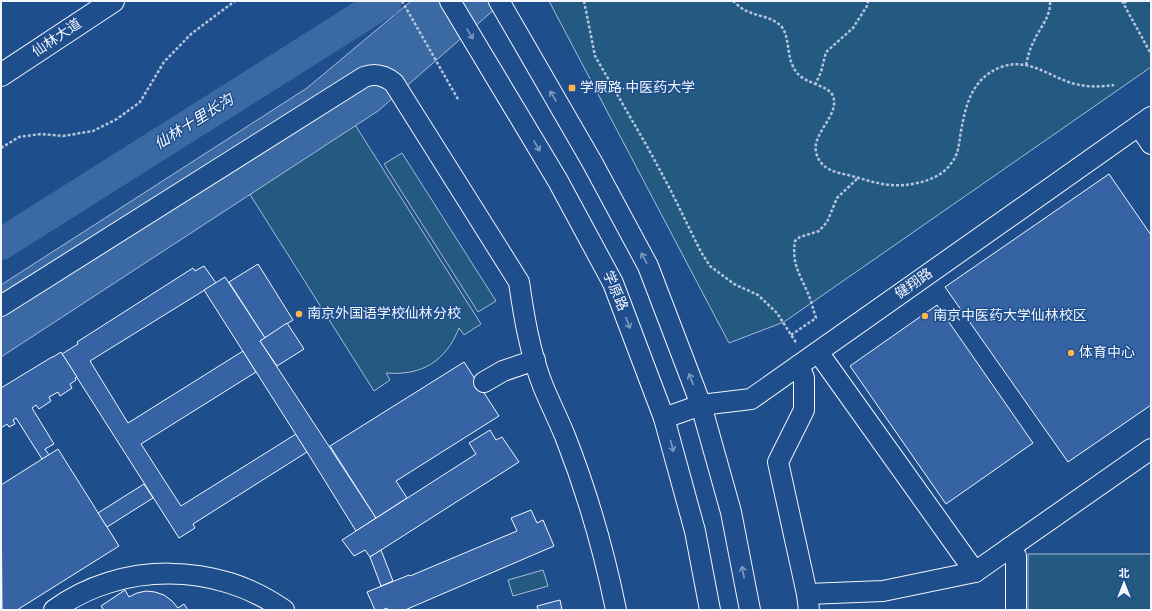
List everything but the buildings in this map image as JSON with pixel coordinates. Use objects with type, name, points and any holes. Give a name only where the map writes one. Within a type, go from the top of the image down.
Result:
[{"type":"main road","name":"仙林大道","points":[[1,75],[112,1]]},
{"type":"street","name":"学原路","points":[[450,1],[558,181],[613,283],[664,418],[695,531],[710,610]]},
{"type":"street","points":[[499,1],[592,162],[648,266],[700,405],[731,512],[750,610]]},
{"type":"street","points":[[1,306],[364,77],[377,75],[383,76],[394,83],[519,282],[523,308],[535,360],[543,385],[565,434],[587,499],[608,571],[616,610]]},
{"type":"street","name":"健翔路","points":[[664,418],[700,405],[751,399],[1145,122]]},
{"type":"street","points":[[1145,122],[1151,144]]},
{"type":"street","points":[[808,359],[975,572]]},
{"type":"street","points":[[808,359],[804,378],[804,410],[778,462],[808,602],[883,591],[975,572],[1151,449]]},
{"type":"street","points":[[484,382],[503,371],[535,360]]},
{"type":"street","points":[[1009,548],[1016,556],[1016,610]]},
{"type":"street","points":[[54,610],[78,595],[119,579],[165,573],[188,574],[233,584],[255,593],[284,610]]},
{"type":"path","points":[[1,148],[19,137],[41,134],[63,136],[93,131],[117,119],[140,102],[164,62],[191,34],[235,1]]},
{"type":"path","points":[[402,1],[459,102]]},
{"type":"path","points":[[584,1],[595,56],[655,161],[701,252],[710,266],[734,284],[758,295],[778,314],[791,336],[808,359]]},
{"type":"path","points":[[733,1],[742,9],[775,22],[781,26],[786,37],[789,55],[797,73],[805,80],[830,92],[834,100],[834,104],[817,141],[816,148],[819,160],[822,164],[832,171],[872,183],[900,185],[924,181],[943,172],[953,162],[957,152],[964,110],[975,87],[983,78],[1000,68],[1009,65],[1026,65],[1037,67],[1074,83],[1101,87],[1114,85]]},
{"type":"path","points":[[815,85],[826,52],[853,28],[867,6],[868,1]]},
{"type":"path","points":[[1026,65],[1034,41],[1050,10],[1050,1]]},
{"type":"path","points":[[1127,1],[1123,2],[1151,54]]},
{"type":"path","points":[[791,336],[816,318],[807,292],[796,269],[793,252],[795,241],[800,237],[819,231],[827,222],[838,198],[859,178]]},
{"type":"shaded area","points":[[411,1],[504,1],[378,111],[1,357],[1,285],[307,88]]},
{"type":"shaded area","points":[[549,1],[1151,1],[1151,67],[784,322],[729,343]]},
{"type":"shaded area","points":[[352,120],[481,324],[464,335],[459,328],[454,340],[440,358],[431,364],[411,372],[386,373],[390,380],[374,391],[244,185]]},
{"type":"shaded area","points":[[402,153],[496,301],[478,312],[384,164]]},
{"type":"shaded area","points":[[1028,554],[1151,554],[1151,610],[1028,610]]},
{"type":"shaded area","points":[[543,570],[548,586],[513,596],[508,580]]},
{"type":"waterway","name":"仙林十里长沟","points":[[1,244],[386,1]]},
{"type":"place","name":"学原路·中医药大学","points":[[572,88]]},
{"type":"place","name":"南京外国语学校仙林分校","points":[[299,314]]},
{"type":"place","name":"南京中医药大学仙林校区","points":[[925,316]]},
{"type":"place","name":"体育中心","points":[[1071,353]]}]
